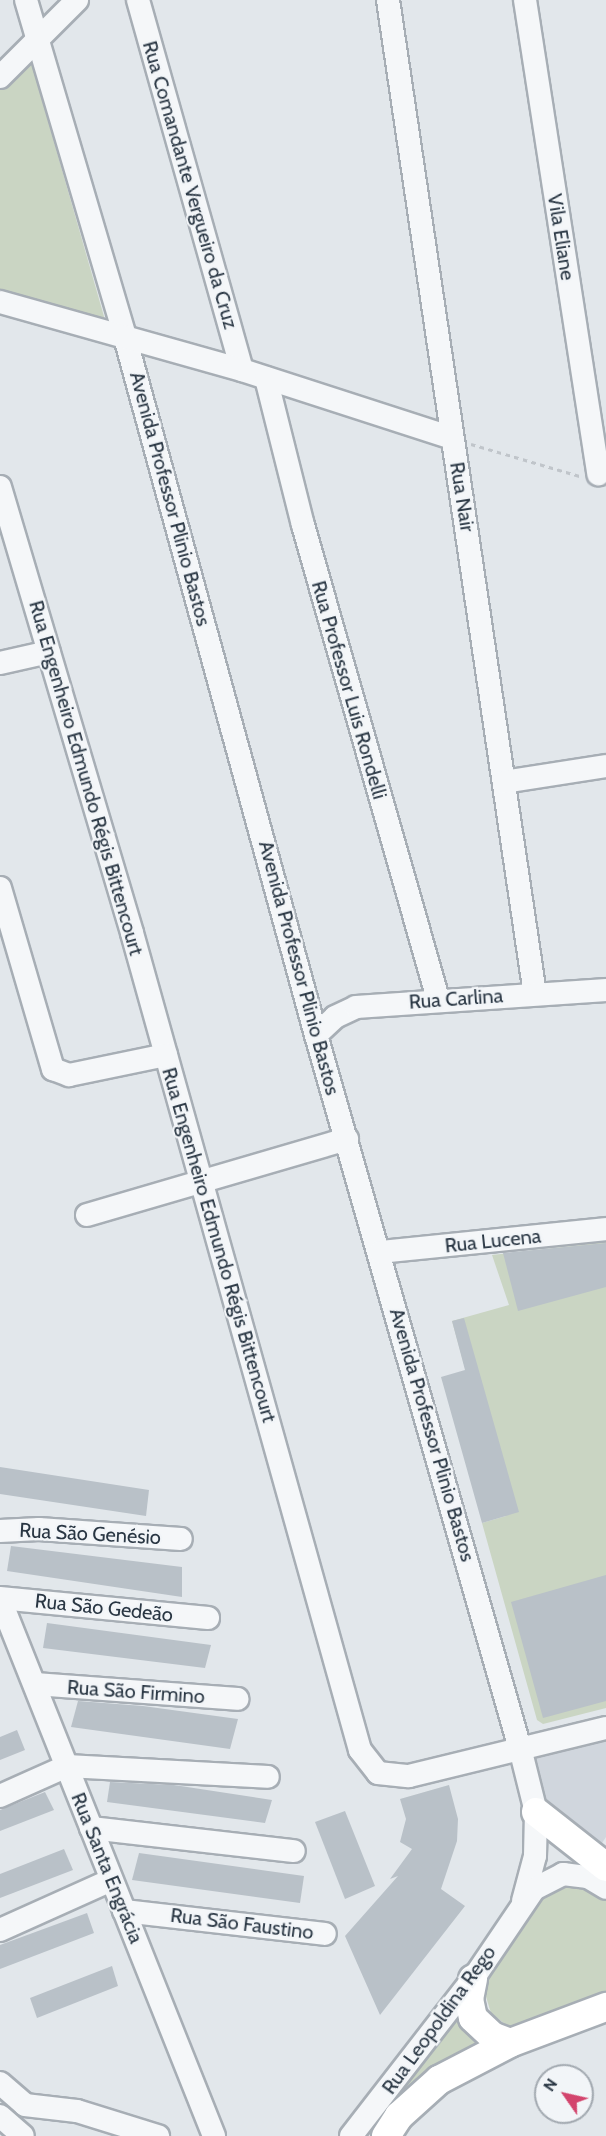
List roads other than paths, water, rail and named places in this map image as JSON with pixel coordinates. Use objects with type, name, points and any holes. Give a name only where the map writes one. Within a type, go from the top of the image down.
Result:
[{"type":"main road","points":[[536,1812],[606,1867]]},
{"type":"main road","points":[[473,1979],[469,1999],[473,2018],[487,2032],[510,2043]]},
{"type":"main road","name":"Rua Leopoldina Rego","points":[[386,2136],[399,2116],[439,2080],[510,2043],[606,2007]]},
{"type":"street","name":"Avenida Professor Plinio Bastos","points":[[26,0],[125,337],[316,1035],[380,1252],[521,1752],[536,1812],[534,1856],[523,1901]]},
{"type":"street","points":[[0,77],[37,37],[77,0]]},
{"type":"street","name":"Rua Comandante Vergueiro da Cruz","points":[[138,0],[242,370]]},
{"type":"street","name":"Rua Nair","points":[[388,0],[535,994]]},
{"type":"street","name":"Vila Eliane","points":[[525,0],[593,476]]},
{"type":"street","points":[[0,302],[242,370],[452,438]]},
{"type":"street","name":"Rua Professor Luis Rondelli","points":[[266,378],[303,525],[438,1000]]},
{"type":"street","name":"Rua Engenheiro Edmundo Régis Bittencourt","points":[[0,487],[166,1055],[360,1750],[369,1766],[392,1777],[521,1752],[606,1728]]},
{"type":"street","points":[[0,663],[49,652]]},
{"type":"street","points":[[504,782],[606,766]]},
{"type":"street","points":[[0,888],[53,1069],[69,1075],[166,1055]]},
{"type":"street","name":"Rua Carlina","points":[[316,1035],[335,1017],[356,1007],[606,990]]},
{"type":"street","points":[[87,1215],[346,1139]]},
{"type":"street","name":"Rua Lucena","points":[[380,1252],[606,1229]]},
{"type":"street","name":"Rua São Genésio","points":[[0,1531],[39,1529],[181,1539]]},
{"type":"street","name":"Rua São Gedeão","points":[[0,1599],[208,1618]]},
{"type":"street","name":"Rua Santa Engrácia","points":[[0,1599],[10,1651],[35,1684],[214,2136]]},
{"type":"street","name":"Rua São Firmino","points":[[35,1684],[237,1699]]},
{"type":"street","points":[[0,1796],[67,1766],[268,1777]]},
{"type":"street","points":[[91,1828],[294,1851]]},
{"type":"street","points":[[523,1901],[534,1889],[563,1875],[588,1877],[606,1888]]},
{"type":"street","points":[[0,1930],[111,1880]]},
{"type":"street","name":"Rua Leopoldina Rego","points":[[351,2136],[473,1979],[523,1901]]},
{"type":"street","name":"Rua São Faustino","points":[[124,1911],[325,1934]]},
{"type":"street","points":[[0,2083],[26,2105]]},
{"type":"street","points":[[23,2136],[0,2115],[26,2105],[77,2111],[158,2136]]}]
